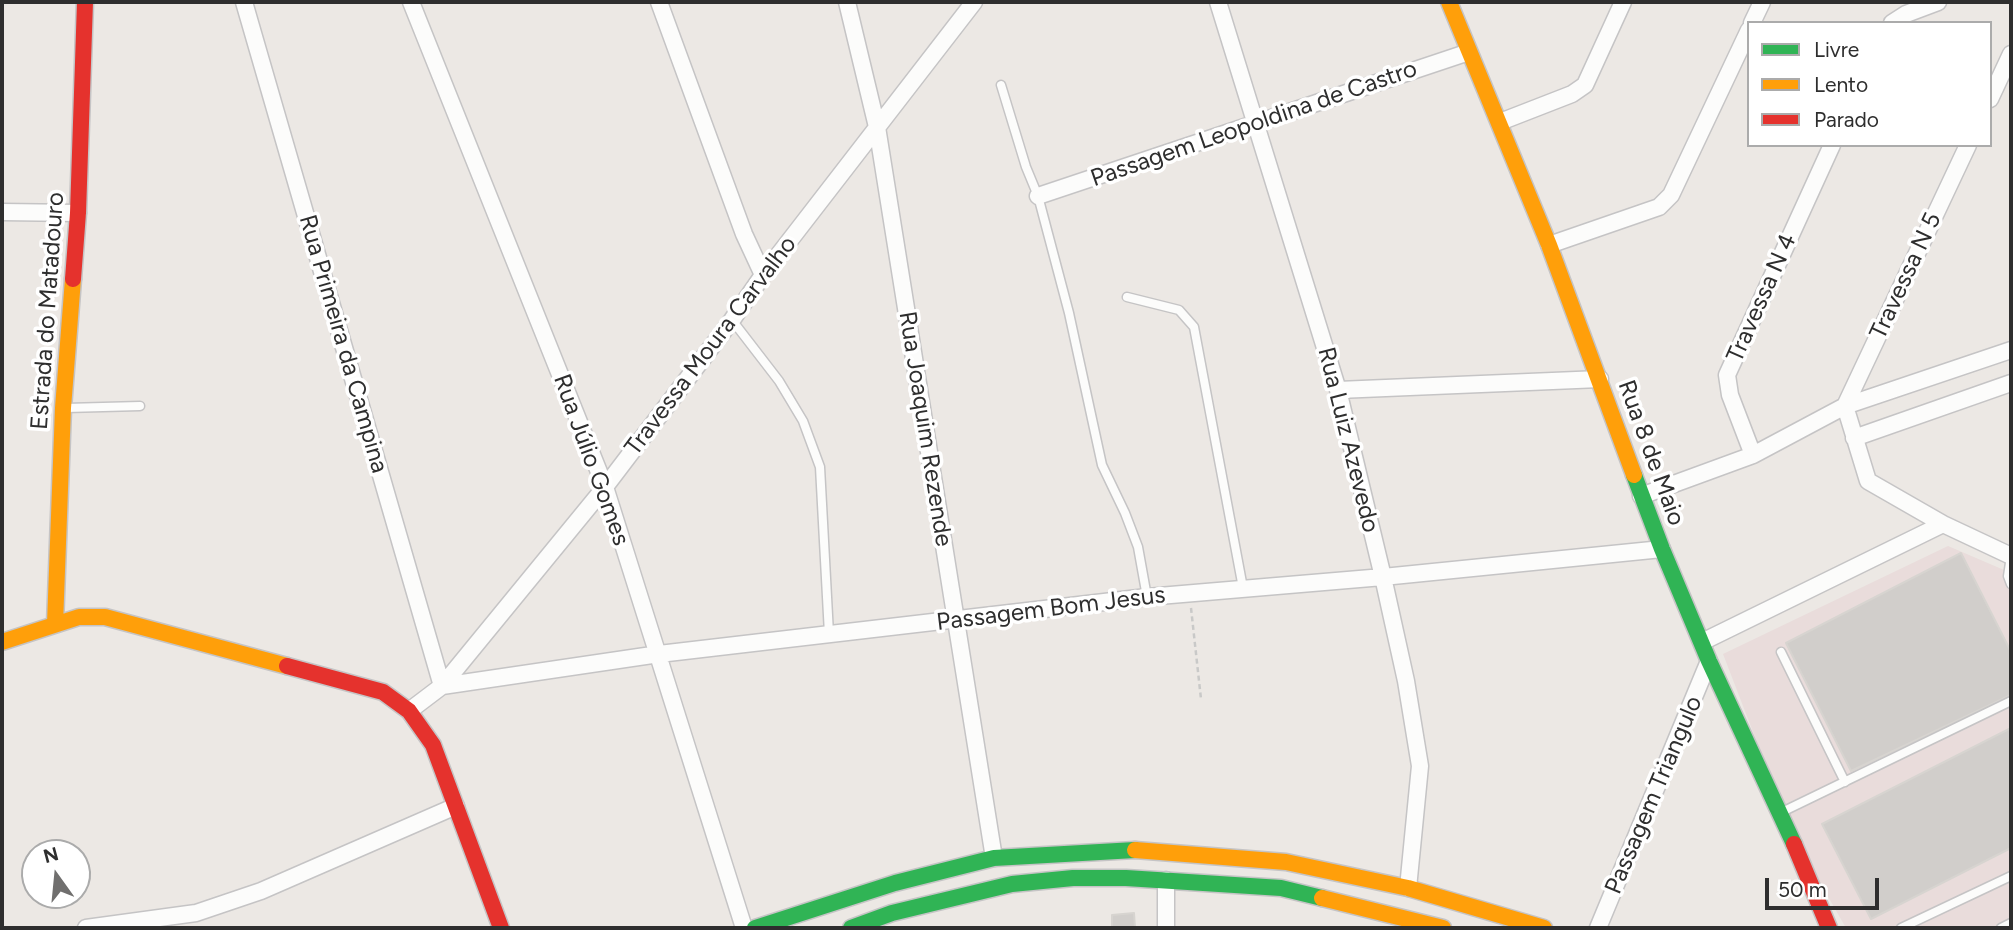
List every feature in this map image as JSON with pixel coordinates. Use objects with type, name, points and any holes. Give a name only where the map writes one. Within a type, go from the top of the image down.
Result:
[{"type":"main road","name":"Estrada do Matadouro","points":[[55,624],[63,408],[78,213],[85,2]]},
{"type":"main road","name":"Rua 8 de Maio","points":[[1449,2],[1549,245],[1662,550],[1709,661],[1781,813],[1827,921],[1836,928]]},
{"type":"main road","points":[[2,642],[79,617],[104,617],[383,692],[409,710],[433,746],[501,928]]},
{"type":"main road","points":[[755,928],[923,876],[994,858],[1138,850],[1286,862],[1408,888],[1544,928]]},
{"type":"main road","points":[[1280,888],[1286,862]]},
{"type":"main road","points":[[923,876],[931,904]]},
{"type":"main road","points":[[852,928],[892,913],[931,904],[1025,883],[1073,878],[1166,880],[1280,888],[1443,928]]},
{"type":"street","name":"Rua Primeira da Campina","points":[[244,2],[442,686]]},
{"type":"street","name":"Rua Júlio Gomes","points":[[411,2],[605,487],[744,928]]},
{"type":"street","points":[[659,2],[744,234],[763,275]]},
{"type":"street","name":"Rua Joaquim Rezende","points":[[847,2],[877,127],[994,858]]},
{"type":"street","name":"Travessa Moura Carvalho","points":[[409,710],[442,686],[605,487],[763,275],[974,2]]},
{"type":"street","name":"Rua Luiz Azevedo","points":[[1218,2],[1338,390],[1406,681],[1420,766],[1408,888]]},
{"type":"street","points":[[1500,122],[1572,94],[1585,85],[1622,2]]},
{"type":"street","points":[[1753,21],[1762,2]]},
{"type":"street","points":[[1895,21],[1938,2]]},
{"type":"street","points":[[1549,245],[1659,207],[1671,195],[1747,34]]},
{"type":"street","name":"Passagem Leopoldina de Castro","points":[[1038,196],[1469,52]]},
{"type":"street","points":[[1992,95],[2011,54]]},
{"type":"street","name":"Travessa N 4","points":[[1753,455],[1730,395],[1727,375],[1831,147]]},
{"type":"street","name":"Travessa N 5","points":[[1845,406],[1967,147]]},
{"type":"street","points":[[2,212],[78,213]]},
{"type":"street","points":[[1641,496],[1753,455],[1845,406],[2011,350]]},
{"type":"street","points":[[1338,390],[1600,379]]},
{"type":"street","points":[[1854,438],[2011,383]]},
{"type":"street","points":[[1845,406],[1868,481],[1943,524],[2011,556]]},
{"type":"street","points":[[1702,642],[1943,524]]},
{"type":"street","name":"Passagem Bom Jesus","points":[[442,686],[659,654],[1147,597],[1662,550]]},
{"type":"street","name":"Passagem Triangulo","points":[[1598,928],[1709,661]]},
{"type":"street","points":[[86,928],[196,913],[248,895],[456,806]]},
{"type":"street","points":[[1166,880],[1166,928]]},
{"type":"lane","points":[[1002,85],[1026,167],[1038,196],[1069,313],[1102,465],[1138,547],[1147,597]]},
{"type":"lane","points":[[1127,297],[1179,310],[1194,327],[1243,589]]},
{"type":"lane","points":[[732,320],[779,381],[803,421],[820,467],[829,635]]},
{"type":"lane","points":[[63,408],[140,407]]},
{"type":"lane","points":[[2010,579],[2011,556]]},
{"type":"lane","points":[[1781,652],[1845,782]]},
{"type":"lane","points":[[1781,813],[2011,701]]},
{"type":"lane","points":[[1901,928],[2011,876]]},
{"type":"lane","points":[[2001,928],[2011,923]]},
{"type":"path","points":[[1190,593],[1201,699]]},
{"type":"shaded area","points":[[1948,546],[2011,573],[2011,928],[1846,928],[1818,879],[1758,745],[1723,654]]},
{"type":"building","points":[[1961,553],[2011,652],[2011,695],[1851,771],[1786,643]]},
{"type":"building","points":[[2011,728],[2011,848],[1871,919],[1822,824]]},
{"type":"building","points":[[1134,913],[1135,928],[1112,928],[1112,915]]},
{"type":"traffic: fast","points":[[1634,475],[1709,661],[1794,844]]},
{"type":"traffic: fast","points":[[755,928],[895,883],[994,858],[1135,850]]},
{"type":"traffic: fast","points":[[851,928],[892,913],[1012,884],[1073,878],[1126,878],[1281,888],[1322,898]]},
{"type":"traffic: slow","points":[[1449,2],[1549,245],[1634,475]]},
{"type":"traffic: slow","points":[[55,624],[63,408],[73,279]]},
{"type":"traffic: slow","points":[[2,642],[79,617],[105,617],[287,666]]},
{"type":"traffic: slow","points":[[1135,850],[1286,862],[1408,888],[1544,928]]},
{"type":"traffic: slow","points":[[1322,898],[1443,928]]},
{"type":"traffic: jam","points":[[73,279],[78,213],[85,2]]},
{"type":"traffic: jam","points":[[287,666],[383,692],[409,711],[433,745],[501,928]]},
{"type":"traffic: jam","points":[[1794,844],[1829,928]]}]
